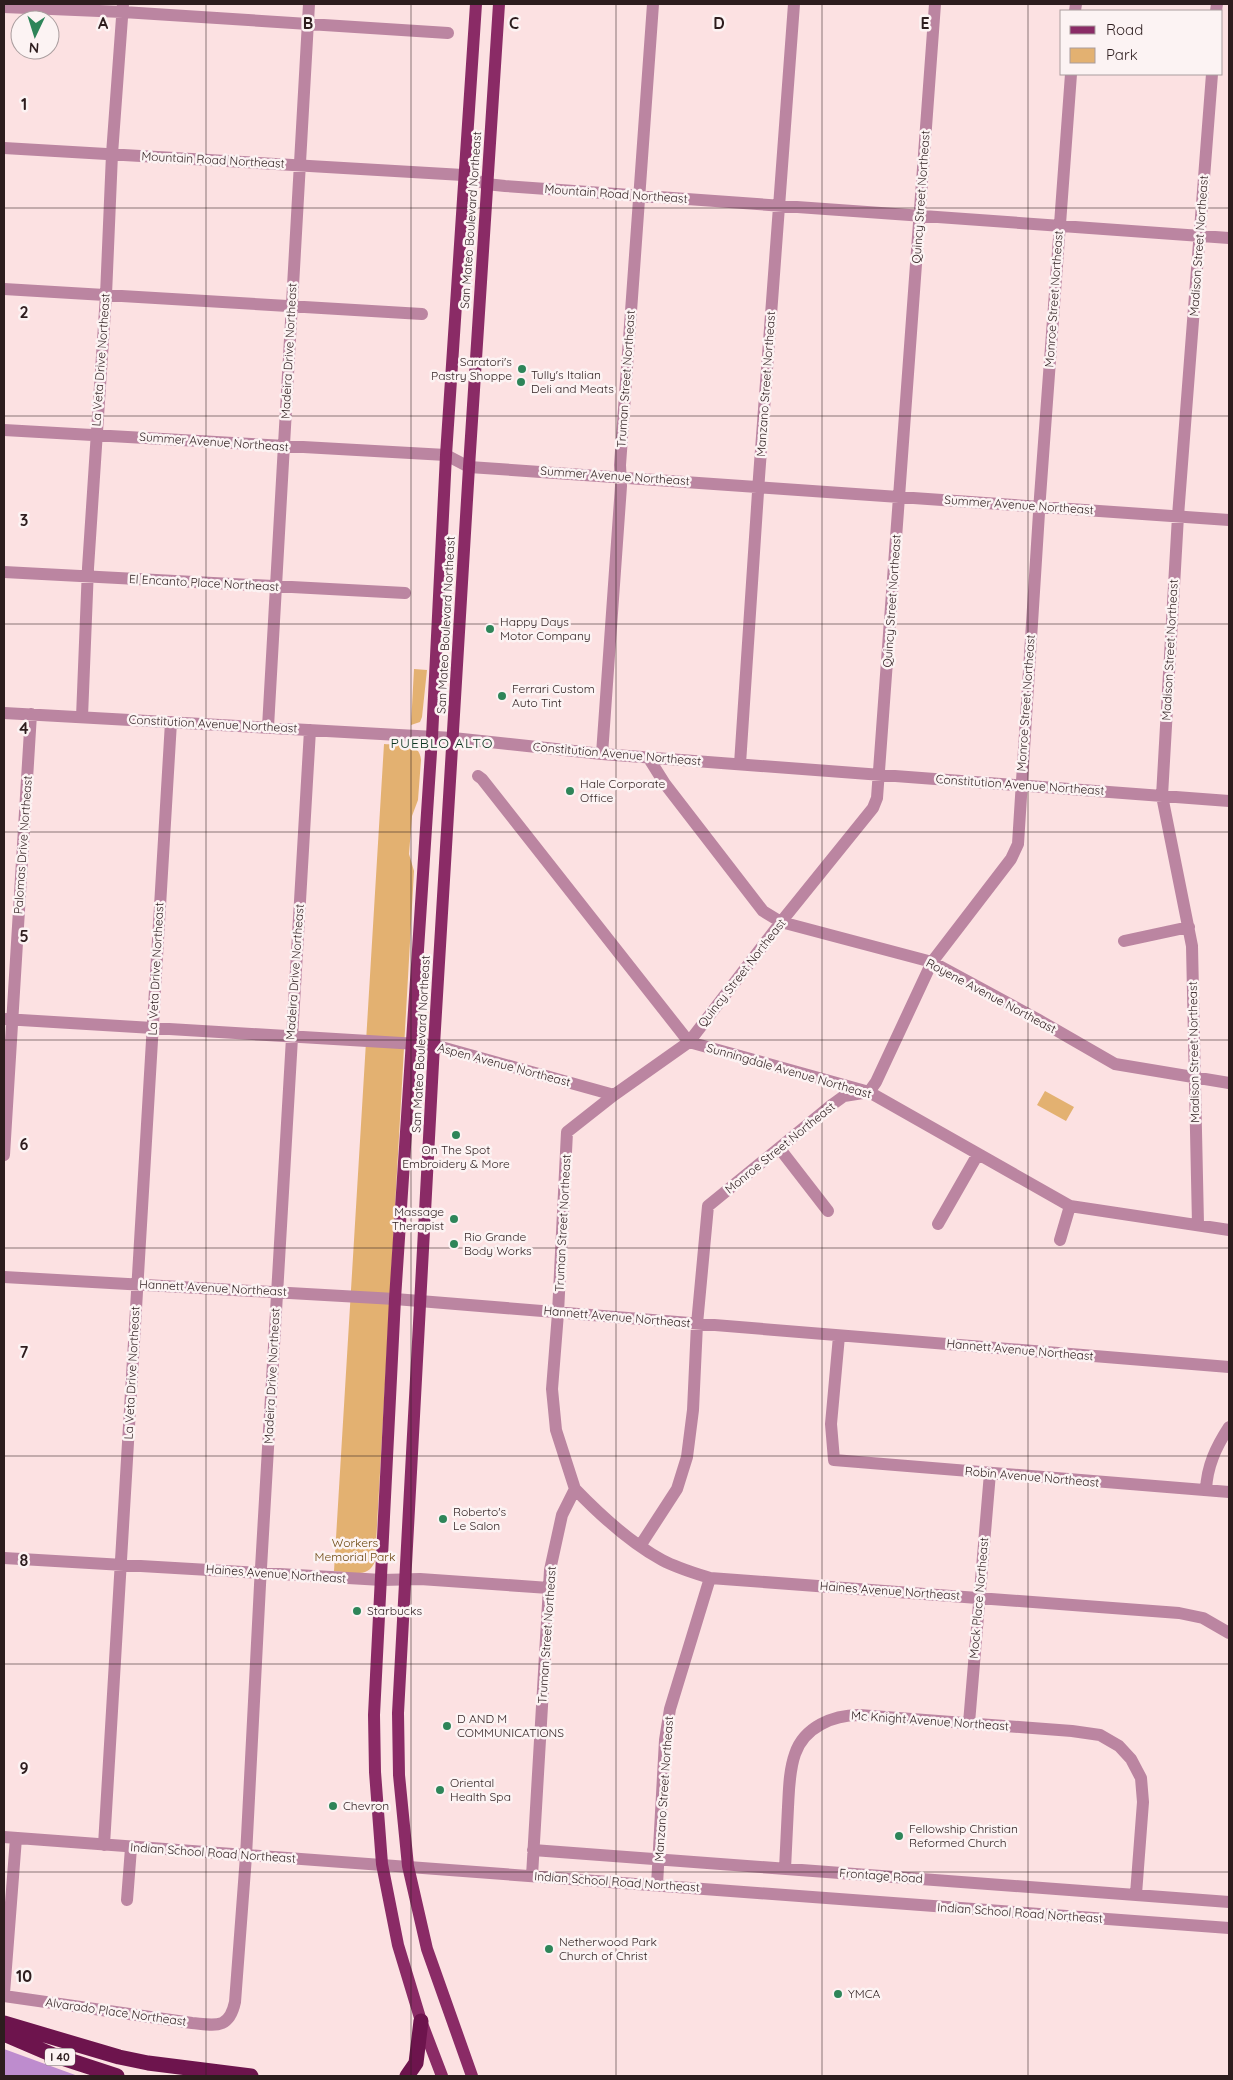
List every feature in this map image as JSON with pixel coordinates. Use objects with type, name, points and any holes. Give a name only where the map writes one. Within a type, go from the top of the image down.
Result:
[{"type":"highway","points":[[407,2076],[416,2063],[421,2021]]},
{"type":"highway","points":[[4,2023],[129,2059],[174,2068],[252,2076]]},
{"type":"highway","name":"I 40","points":[[4,2034],[53,2054],[117,2076]]},
{"type":"main road","name":"San Mateo Boulevard Northeast","points":[[442,2076],[421,2021],[398,1945],[382,1864],[375,1772],[374,1715],[395,1299],[432,737],[446,455],[463,175],[476,4]]},
{"type":"main road","name":"San Mateo Boulevard Northeast","points":[[472,2076],[427,1949],[408,1866],[399,1775],[398,1713],[407,1579],[434,1045],[468,467],[486,184],[500,4]]},
{"type":"street","name":"Madeira Drive Northeast","points":[[268,727],[309,4]]},
{"type":"street","name":"Truman Street Northeast","points":[[602,754],[621,486],[619,476],[652,4]]},
{"type":"street","name":"Manzano Street Northeast","points":[[740,764],[758,486],[794,4]]},
{"type":"street","name":"Quincy Street Northeast","points":[[614,1095],[689,1042],[873,808],[877,798],[935,4]]},
{"type":"street","points":[[4,7],[123,8],[308,24],[448,33]]},
{"type":"street","name":"La Veta Drive Northeast","points":[[82,717],[87,577],[106,295],[112,154],[123,8]]},
{"type":"street","name":"Monroe Street Northeast","points":[[697,1324],[708,1206],[844,1096],[868,1092],[876,1082],[932,962],[1011,859],[1018,844],[1020,785],[1039,507],[1071,75]]},
{"type":"street","name":"Madison Street Northeast","points":[[1198,1224],[1192,946],[1162,796],[1178,516],[1212,75]]},
{"type":"street","name":"Mountain Road Northeast","points":[[4,148],[463,175],[486,184],[1229,238]]},
{"type":"street","points":[[4,289],[422,314]]},
{"type":"street","name":"Summer Avenue Northeast","points":[[4,430],[446,455],[468,467],[619,476],[1229,520]]},
{"type":"street","name":"El Encanto Place Northeast","points":[[4,572],[405,593]]},
{"type":"street","name":"Constitution Avenue Northeast","points":[[4,712],[453,738],[602,754],[1229,801]]},
{"type":"street","name":"Palomas Drive Northeast","points":[[4,1155],[8,1019],[31,714]]},
{"type":"street","name":"La Veta Drive Northeast","points":[[104,1845],[171,722]]},
{"type":"street","name":"Madeira Drive Northeast","points":[[228,2021],[233,2014],[235,2002],[246,1856],[260,1572],[310,730]]},
{"type":"street","name":"Royene Avenue Northeast","points":[[648,757],[665,784],[763,911],[782,922],[932,962],[1115,1064],[1229,1083]]},
{"type":"street","name":"Sunningdale Avenue Northeast","points":[[478,776],[689,1042],[868,1092],[1070,1206],[1229,1230]]},
{"type":"street","points":[[1124,941],[1189,927]]},
{"type":"street","name":"Aspen Avenue Northeast","points":[[8,1019],[434,1045],[614,1095]]},
{"type":"street","name":"Truman Street Northeast","points":[[532,1876],[550,1570],[562,1515],[575,1488],[556,1430],[552,1389],[558,1313],[567,1132],[614,1095]]},
{"type":"street","points":[[780,1149],[828,1211]]},
{"type":"street","points":[[938,1224],[978,1154]]},
{"type":"street","points":[[1060,1240],[1070,1206]]},
{"type":"street","name":"Hannett Avenue Northeast","points":[[4,1277],[395,1299],[1229,1367]]},
{"type":"street","points":[[640,1546],[677,1489],[687,1457],[693,1410],[697,1324]]},
{"type":"street","name":"Robin Avenue Northeast","points":[[839,1336],[831,1424],[834,1460],[1229,1492]]},
{"type":"street","points":[[1206,1490],[1207,1475],[1213,1455],[1229,1427]]},
{"type":"street","name":"Mock Place Northeast","points":[[969,1723],[990,1474]]},
{"type":"street","name":"Haines Avenue Northeast","points":[[575,1488],[608,1522],[640,1546],[662,1560],[710,1578],[1179,1613],[1203,1618],[1229,1633]]},
{"type":"street","name":"Haines Avenue Northeast","points":[[4,1558],[549,1588]]},
{"type":"street","name":"Manzano Street Northeast","points":[[657,1885],[665,1740],[670,1709],[710,1578]]},
{"type":"street","name":"Mc Knight Avenue Northeast","points":[[785,1869],[790,1772],[795,1753],[805,1738],[822,1722],[844,1715],[969,1723],[1072,1731],[1100,1736],[1119,1746],[1132,1759],[1141,1778],[1143,1802],[1136,1894]]},
{"type":"street","points":[[4,1994],[10,1838]]},
{"type":"street","name":"Indian School Road Northeast","points":[[10,1838],[1229,1928]]},
{"type":"street","points":[[127,1900],[131,1848]]},
{"type":"street","name":"Frontage Road","points":[[533,1850],[1229,1902]]},
{"type":"street","name":"Alvarado Place Northeast","points":[[4,1994],[176,2021],[216,2025],[228,2021]]},
{"type":"green space","points":[[414,669],[427,670],[422,717],[420,722],[411,725]]},
{"type":"green space","name":"Workers Memorial Park","points":[[384,744],[402,744],[413,747],[420,754],[421,760],[418,800],[412,816],[409,854],[414,871],[375,1561],[368,1570],[352,1573],[334,1571]]},
{"type":"green space","points":[[1045,1091],[1074,1107],[1066,1121],[1037,1105]]},
{"type":"shaded area","points":[[4,2049],[78,2076],[4,2076]]},
{"type":"place","name":"Saratori's Pastry Shoppe","points":[[522,369]]},
{"type":"place","name":"Tully's Italian Deli and Meats","points":[[521,382]]},
{"type":"place","name":"Happy Days Motor Company","points":[[490,629]]},
{"type":"place","name":"Ferrari Custom Auto Tint","points":[[502,696]]},
{"type":"place","name":"Hale Corporate Office","points":[[570,791]]},
{"type":"place","name":"On The Spot Embroidery & More","points":[[456,1135]]},
{"type":"place","name":"Massage Therapist","points":[[454,1219]]},
{"type":"place","name":"Rio Grande Body Works","points":[[454,1244]]},
{"type":"place","name":"Roberto's Le Salon","points":[[443,1519]]},
{"type":"place","name":"Starbucks","points":[[357,1611]]},
{"type":"place","name":"D AND M COMMUNICATIONS","points":[[447,1726]]},
{"type":"place","name":"Oriental Health Spa","points":[[440,1790]]},
{"type":"place","name":"Chevron","points":[[333,1806]]},
{"type":"place","name":"Fellowship Christian Reformed Church","points":[[899,1836]]},
{"type":"place","name":"Netherwood Park Church of Christ","points":[[549,1949]]},
{"type":"place","name":"YMCA","points":[[838,1994]]},
{"type":"district","name":"PUEBLO ALTO","points":[[442,743]]}]
